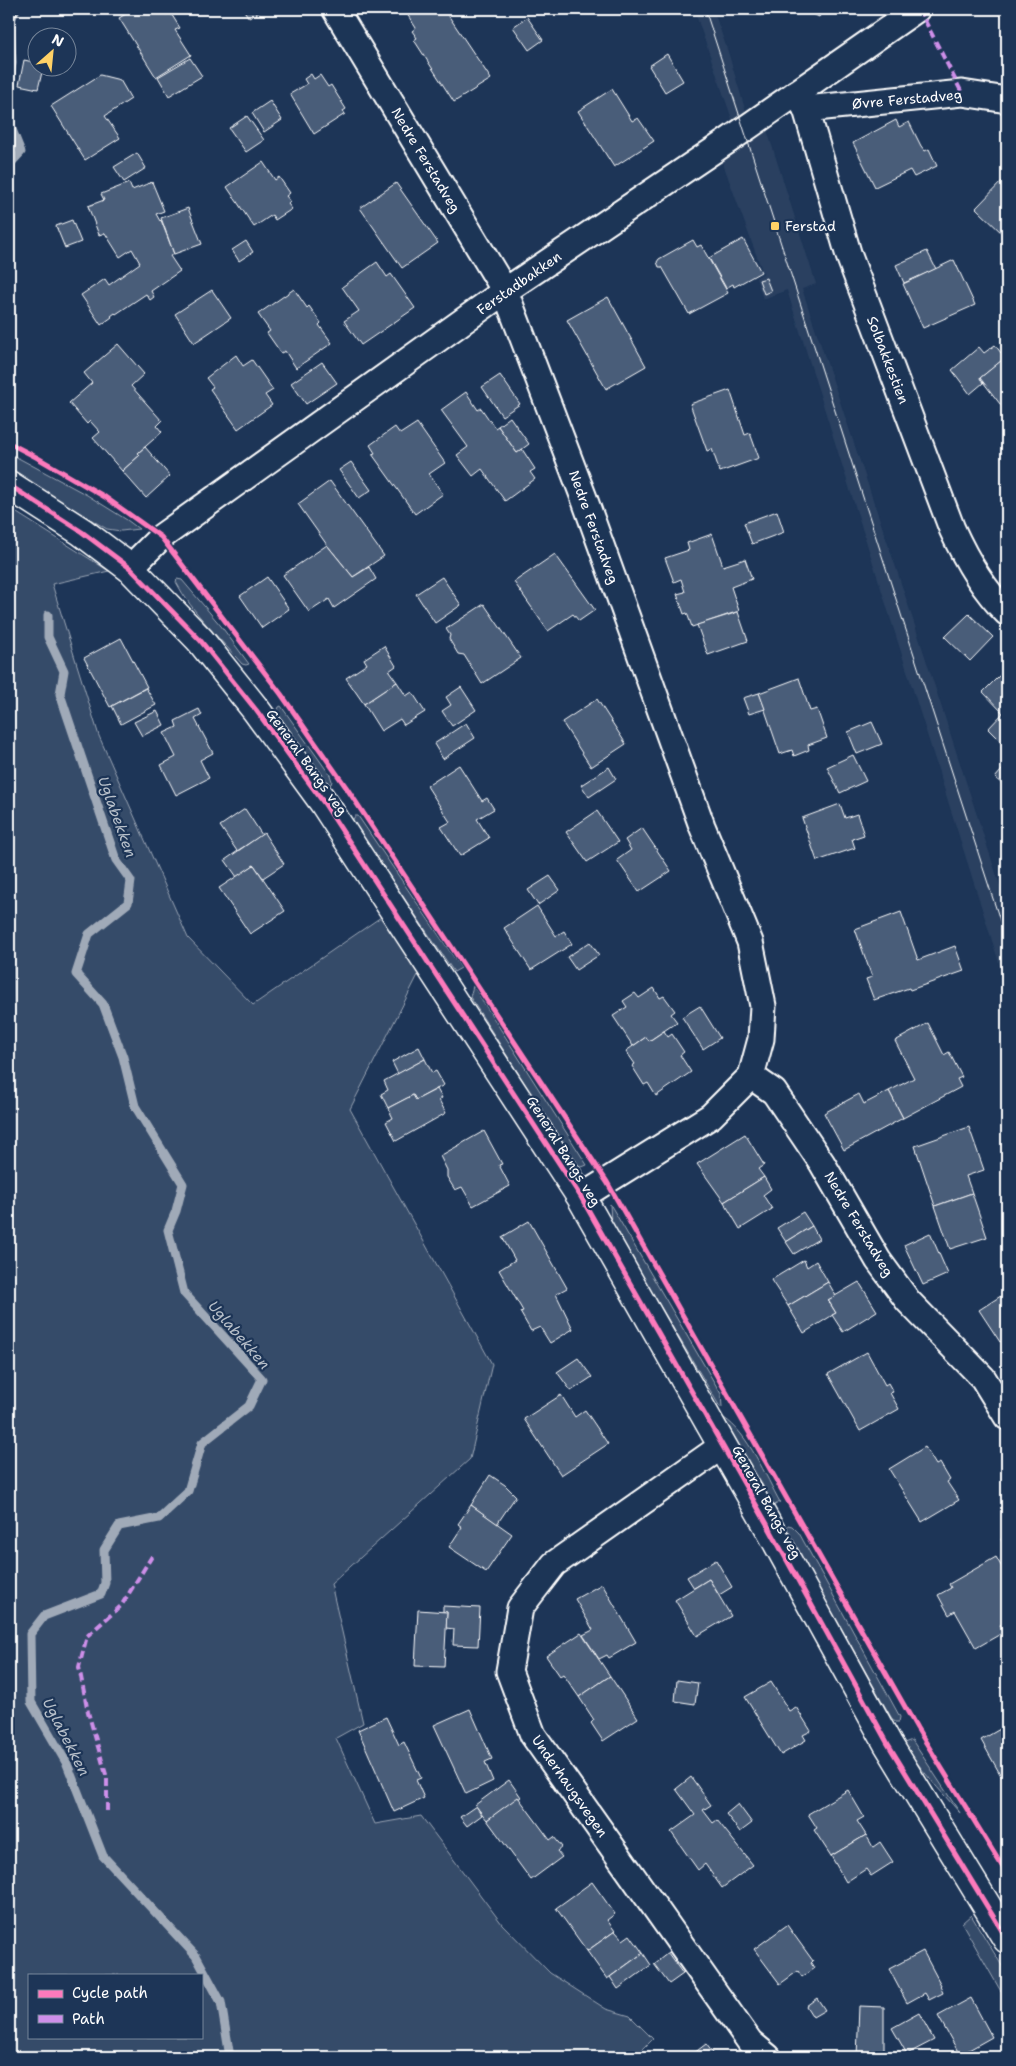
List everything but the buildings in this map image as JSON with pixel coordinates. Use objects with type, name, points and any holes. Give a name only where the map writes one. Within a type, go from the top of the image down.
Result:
[{"type":"street","name":"Nedre Ferstadveg","points":[[335,9],[505,291],[584,498],[702,826],[750,942],[763,1006],[761,1039],[751,1076],[711,1116],[581,1197]]},
{"type":"street","name":"Ferstadbakken","points":[[130,568],[161,537],[505,291],[801,101],[916,9]]},
{"type":"street","name":"Øvre Ferstadveg","points":[[801,101],[962,93],[1007,100]]},
{"type":"street","name":"Solbakkestien","points":[[801,101],[849,256],[952,529],[965,558],[993,599],[1007,613]]},
{"type":"street","name":"General Bangs veg","points":[[9,485],[82,532],[130,568],[200,640],[256,710],[324,803],[581,1197],[888,1744],[1007,1939]]},
{"type":"street","name":"Nedre Ferstadveg","points":[[751,1076],[774,1092],[822,1163],[878,1260],[903,1294],[983,1378],[1007,1416]]},
{"type":"street","name":"Underhaugsvegen","points":[[722,1446],[554,1564],[520,1608],[509,1671],[533,1735],[750,2042],[768,2057]]},
{"type":"shaded area","points":[[694,9],[713,9],[753,136],[766,127],[816,284],[802,289],[1007,907],[1007,988],[787,290],[763,299],[756,278],[763,273],[721,158],[741,145]]},
{"type":"shaded area","points":[[9,453],[87,495],[139,529],[121,531],[107,529],[9,471]]},
{"type":"shaded area","points":[[9,508],[109,571],[52,584],[99,736],[188,938],[253,1005],[381,917],[419,973],[350,1109],[492,1364],[470,1459],[331,1584],[363,1723],[336,1738],[375,1824],[421,1816],[502,1924],[550,1973],[606,2009],[630,2016],[653,2039],[635,2057],[9,2057],[9,1210],[14,920],[9,897]]},
{"type":"shaded area","points":[[177,579],[182,580],[221,626],[249,664],[242,664],[198,615],[176,582]]},
{"type":"shaded area","points":[[281,706],[330,775],[331,784],[327,785],[277,712]]},
{"type":"shaded area","points":[[355,816],[358,816],[461,968],[454,972],[352,821]]},
{"type":"shaded area","points":[[473,986],[587,1165],[582,1167],[575,1163],[470,997]]},
{"type":"shaded area","points":[[610,1204],[721,1394],[722,1407],[720,1407],[611,1223]]},
{"type":"shaded area","points":[[724,1418],[733,1425],[749,1445],[780,1502],[773,1506]]},
{"type":"shaded area","points":[[788,1525],[792,1526],[799,1533],[900,1717],[899,1722],[895,1722],[891,1717],[786,1531]]},
{"type":"shaded area","points":[[912,1740],[960,1813],[910,1753],[904,1743]]},
{"type":"shaded area","points":[[971,1915],[1007,1974],[1007,2002],[962,1923]]},
{"type":"waterway","name":"Uglabekken","points":[[9,85],[12,63],[10,21],[16,9]]},
{"type":"waterway","name":"Uglabekken","points":[[9,122],[21,152],[9,165]]},
{"type":"waterway","name":"Uglabekken","points":[[48,615],[48,637],[64,671],[60,694],[116,860],[131,881],[128,903],[89,934],[76,974],[103,1004],[123,1057],[135,1106],[183,1184],[176,1211],[168,1230],[184,1293],[262,1379],[249,1406],[202,1443],[188,1491],[159,1518],[119,1526],[104,1550],[105,1583],[101,1594],[44,1616],[30,1634],[31,1702],[67,1764],[103,1856],[196,1956],[221,2002],[230,2057]]},
{"type":"tram line","points":[[705,9],[1007,942]]},
{"type":"marked path","points":[[919,9],[962,93]]},
{"type":"marked path","points":[[107,1811],[107,1778],[88,1712],[79,1667],[87,1636],[121,1606],[154,1553]]},
{"type":"cycle path","points":[[9,443],[105,497],[161,537],[281,694],[346,787],[607,1182],[917,1728],[1007,1874]]},
{"type":"cycle path","points":[[9,485],[82,532],[130,568],[200,640],[256,710],[324,803],[581,1197],[767,1524],[888,1744],[1007,1939]]},
{"type":"place","name":"Ferstad","points":[[775,226]]}]
